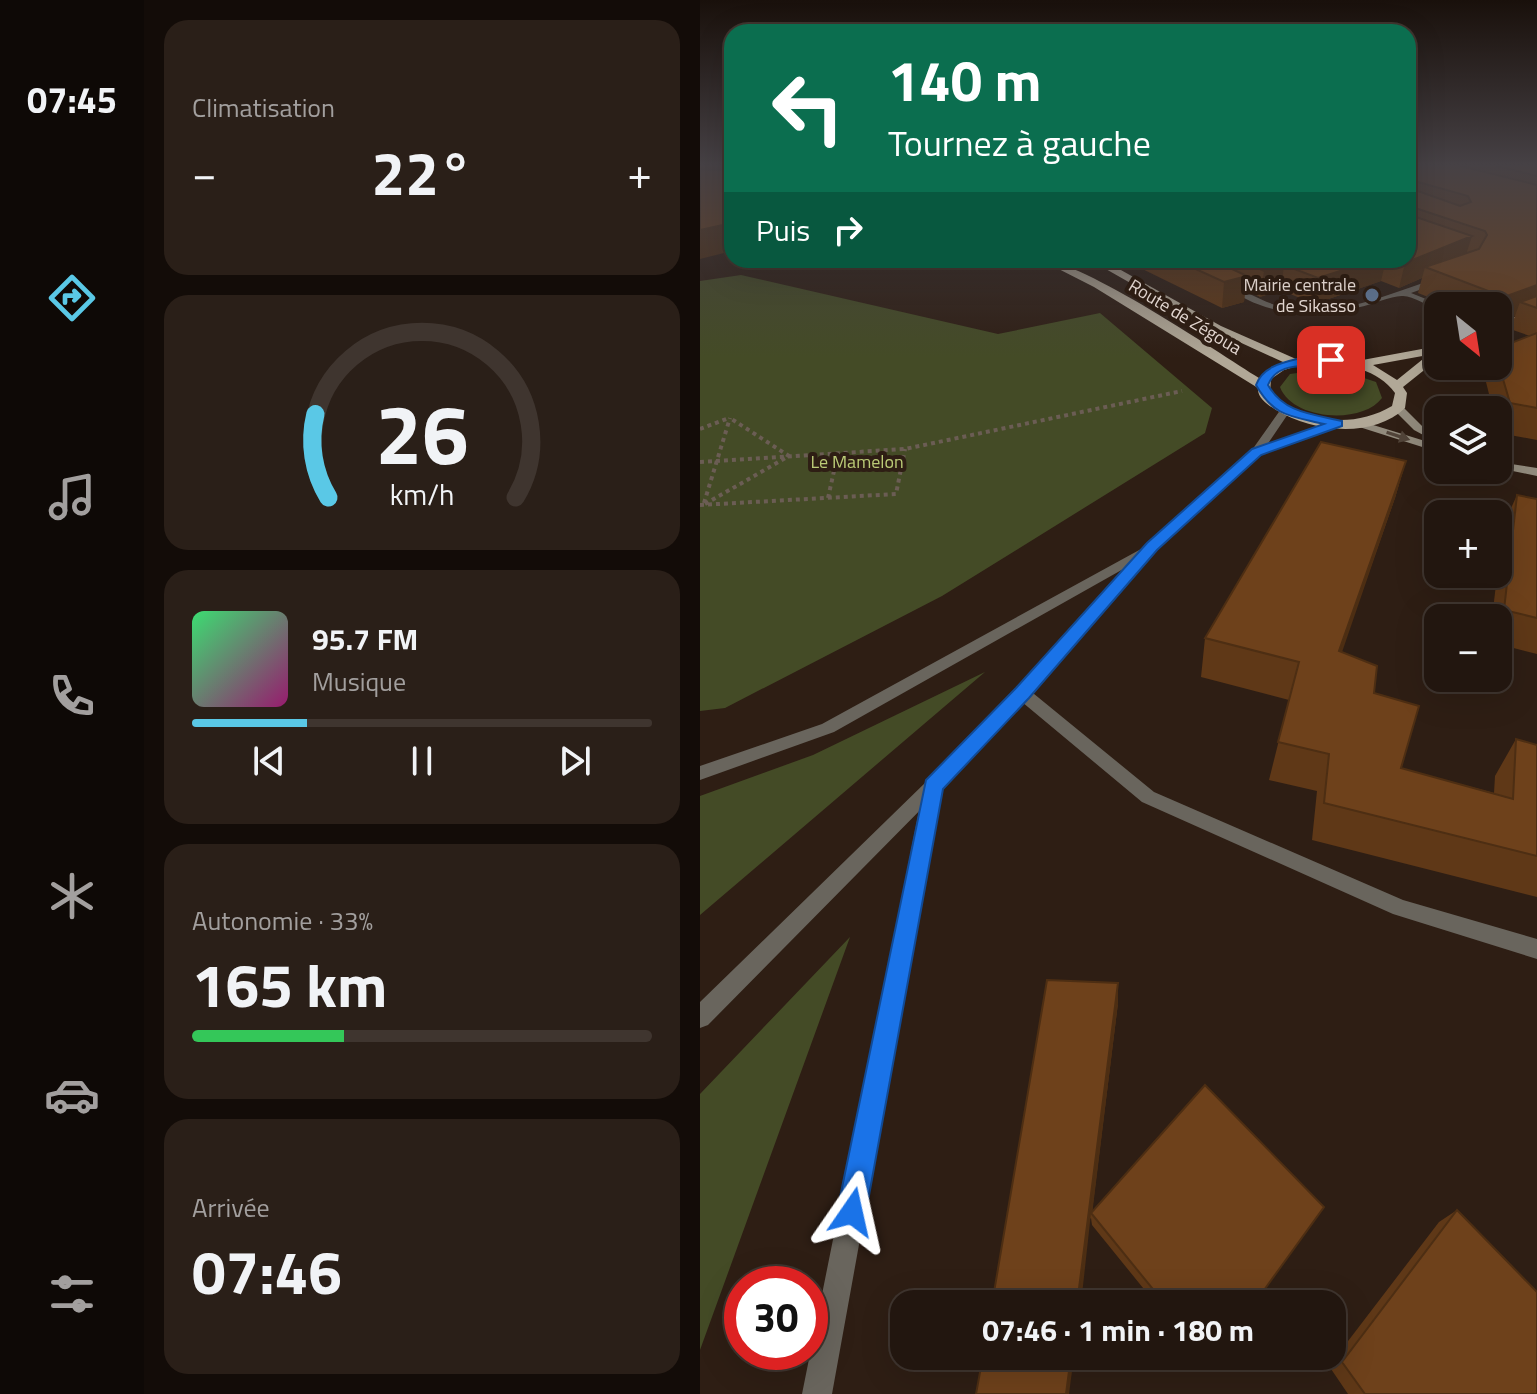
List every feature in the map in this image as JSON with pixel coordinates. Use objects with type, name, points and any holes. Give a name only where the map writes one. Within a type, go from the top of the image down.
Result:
[{"type":"main road","name":"Route de Zégoua","points":[[1063,268],[1098,285],[1262,385],[1272,403],[1285,411]]},
{"type":"main road","name":"Route de Zégoua","points":[[1111,268],[1244,344],[1294,362]]},
{"type":"main road","points":[[1512,322],[1537,312]]},
{"type":"main road","points":[[1358,365],[1424,353]]},
{"type":"main road","points":[[1262,385],[1272,372],[1294,362],[1331,360],[1374,370],[1397,386],[1401,393],[1398,408],[1382,418],[1357,423],[1338,424],[1285,411]]},
{"type":"main road","points":[[1397,386],[1424,363]]},
{"type":"main road","points":[[1398,408],[1424,432]]},
{"type":"main road","points":[[1357,423],[1424,445]]},
{"type":"main road","points":[[1512,468],[1537,472]]},
{"type":"street","points":[[1234,278],[1219,282],[1280,310],[1304,312],[1330,311],[1404,293],[1455,274]]},
{"type":"street","points":[[1404,293],[1424,301]]},
{"type":"street","points":[[700,1017],[933,786],[1022,693],[1152,547],[1256,452],[1285,411]]},
{"type":"street","points":[[1256,452],[1338,424]]},
{"type":"street","points":[[700,773],[828,728],[1152,547]]},
{"type":"street","points":[[1022,693],[1148,797],[1400,908],[1537,949]]},
{"type":"street","points":[[817,1394],[933,786]]},
{"type":"path","points":[[700,462],[905,449],[1182,391]]},
{"type":"path","points":[[700,429],[730,418]]},
{"type":"path","points":[[730,418],[789,456]]},
{"type":"path","points":[[701,504],[730,418]]},
{"type":"path","points":[[701,504],[896,494],[905,449]]},
{"type":"path","points":[[828,498],[838,453]]},
{"type":"path","points":[[701,504],[789,456]]},
{"type":"green space","name":"Le Mamelon","points":[[741,275],[998,334],[1100,313],[1212,408],[1205,433],[942,596],[725,708],[700,711],[700,281]]},
{"type":"green space","points":[[1334,368],[1376,382],[1382,398],[1372,407],[1359,412],[1328,415],[1298,406],[1287,398],[1280,387],[1290,374]]},
{"type":"green space","points":[[985,672],[700,915],[700,796],[813,755]]},
{"type":"green space","points":[[850,937],[731,1266],[724,1266],[724,1284],[700,1350],[700,1094]]},
{"type":"building","points":[[1416,228],[1449,228],[1472,236],[1416,259]]},
{"type":"building","points":[[1476,228],[1537,228],[1537,285],[1512,294],[1491,292],[1425,267],[1479,249],[1487,235]]},
{"type":"building","points":[[1193,268],[1230,268],[1247,276],[1224,282]]},
{"type":"building","points":[[1292,268],[1350,268],[1318,278]]},
{"type":"building","points":[[1537,296],[1537,308],[1520,302]]},
{"type":"building","points":[[1537,333],[1537,408],[1512,403],[1512,396],[1508,396],[1503,380],[1512,380],[1512,343]]},
{"type":"building","points":[[1321,442],[1406,461],[1339,651],[1377,666],[1374,693],[1419,706],[1401,768],[1513,799],[1516,739],[1537,745],[1537,856],[1324,803],[1329,754],[1278,742],[1299,662],[1205,638]]},
{"type":"building","points":[[1517,495],[1537,499],[1537,618],[1512,612],[1512,604],[1505,604],[1506,588],[1512,588],[1512,539]]},
{"type":"building","points":[[1047,980],[1118,983],[1079,1290],[994,1290]]},
{"type":"building","points":[[1205,1085],[1324,1207],[1264,1290],[1154,1290],[1091,1213]]},
{"type":"building","points":[[1457,1210],[1537,1292],[1537,1394],[1365,1394],[1346,1368],[1346,1357]]},
{"type":"building","points":[[980,1370],[1069,1370],[1066,1394],[976,1394]]},
{"type":"place","name":"Mairie centrale de Sikasso","points":[[1372,295]]},
{"type":"route","points":[[852,1212],[933,786],[1022,693],[1152,547],[1256,452],[1338,424],[1318,422],[1285,411],[1264,394],[1262,385],[1265,378],[1281,366],[1294,362],[1331,360]]}]
